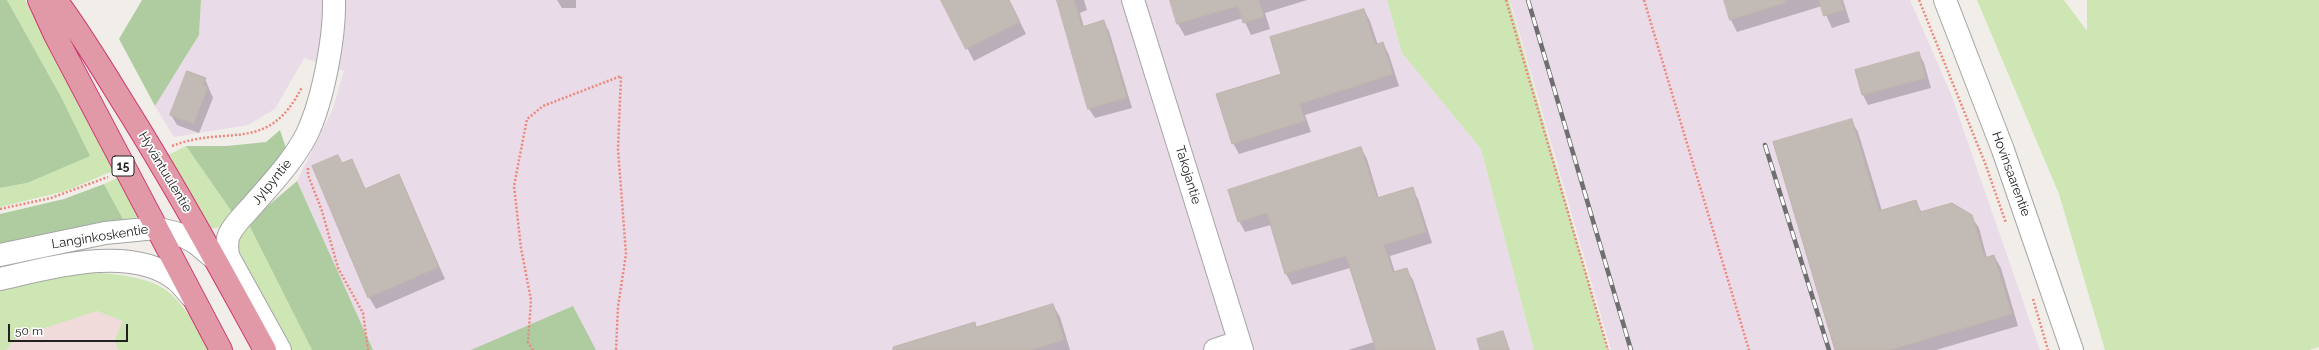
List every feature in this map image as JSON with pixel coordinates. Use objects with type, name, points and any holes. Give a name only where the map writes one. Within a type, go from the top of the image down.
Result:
[{"type":"highway","name":"15","points":[[39,0],[55,35],[191,296],[221,350]]},
{"type":"highway","name":"Hyväntuulentie","points":[[56,0],[75,25],[144,137],[216,260],[265,350]]},
{"type":"street","name":"Jylpyntie","points":[[280,350],[232,264],[226,245],[229,234],[292,156],[307,133],[317,103],[332,42],[334,0]]},
{"type":"street","name":"Takojantie","points":[[1134,0],[1240,346]]},
{"type":"street","name":"Hovinsaarentie","points":[[1945,0],[2003,150],[2072,350]]},
{"type":"street","name":"Langinkoskentie","points":[[0,255],[105,233],[156,228],[179,234],[196,244],[216,260]]},
{"type":"street","name":"Langinkoskentie","points":[[0,279],[61,265],[96,260],[122,261],[154,268],[174,278],[191,296]]},
{"type":"street","points":[[1215,350],[1240,346]]},
{"type":"path","points":[[1506,0],[1608,350]]},
{"type":"path","points":[[1644,0],[1749,350]]},
{"type":"path","points":[[1919,0],[1982,156],[2008,229]]},
{"type":"path","points":[[533,350],[528,342],[531,300],[521,248],[514,186],[527,119],[543,106],[621,76],[618,149],[626,254],[618,307],[616,350]]},
{"type":"path","points":[[168,148],[189,140],[256,133],[269,127],[291,106],[304,82]]},
{"type":"path","points":[[308,161],[308,174],[322,211],[338,268],[362,313],[368,350]]},
{"type":"path","points":[[0,209],[51,198],[89,186],[114,174]]},
{"type":"path","points":[[2031,294],[2048,350]]},
{"type":"shaded area","points":[[201,0],[1387,0],[1402,53],[1481,149],[1534,350],[373,350],[297,181],[332,111],[344,71],[304,58],[275,109],[248,125],[174,137],[155,106],[199,35]]},
{"type":"shaded area","points":[[1510,0],[1910,0],[1951,94],[2040,350],[1611,350]]},
{"type":"shaded area","points":[[97,311],[124,321],[114,340],[119,350],[6,350],[21,333],[45,328]]},
{"type":"green space","points":[[0,0],[7,0],[60,95],[90,156],[27,183],[0,188]]},
{"type":"green space","points":[[7,0],[25,0],[115,170],[66,191],[0,207],[0,188],[27,183],[60,95]]},
{"type":"green space","points":[[142,0],[201,0],[199,35],[155,106],[119,39]]},
{"type":"green space","points":[[1387,0],[1509,0],[1608,350],[1534,350],[1481,149],[1402,53]]},
{"type":"green space","points":[[1977,0],[2064,0],[2087,31],[2087,0],[2319,0],[2319,347],[2309,350],[2105,350],[2059,194]]},
{"type":"green space","points":[[280,130],[286,148],[234,215],[186,146],[227,146],[266,142]]},
{"type":"green space","points":[[186,146],[234,215],[221,227],[211,229],[208,226],[166,156]]},
{"type":"green space","points":[[119,177],[140,216],[124,221],[104,184]]},
{"type":"green space","points":[[297,181],[373,350],[312,350],[248,223]]},
{"type":"green space","points":[[104,184],[124,221],[0,245],[0,214],[64,199]]},
{"type":"green space","points":[[248,223],[312,350],[286,350],[238,256],[237,243]]},
{"type":"green space","points":[[81,272],[129,276],[153,283],[163,288],[178,301],[188,314],[198,328],[210,350],[119,350],[114,341],[123,321],[97,311],[45,328],[21,333],[6,350],[0,350],[0,290]]},
{"type":"green space","points":[[573,306],[596,350],[471,350]]},
{"type":"building","points":[[941,0],[1009,0],[1020,22],[966,49]]},
{"type":"building","points":[[1057,0],[1074,0],[1082,27],[1104,20],[1127,98],[1088,109]]},
{"type":"building","points":[[1170,0],[1259,0],[1264,17],[1243,23],[1238,6],[1177,24]]},
{"type":"building","points":[[1724,0],[1785,0],[1785,3],[1730,20]]},
{"type":"building","points":[[1819,0],[1841,0],[1844,10],[1824,16]]},
{"type":"building","points":[[1364,9],[1375,45],[1383,42],[1393,74],[1300,104],[1305,121],[1232,144],[1216,94],[1281,74],[1270,37]]},
{"type":"building","points":[[1919,52],[1926,78],[1862,95],[1855,70]]},
{"type":"building","points":[[187,71],[206,78],[203,85],[208,87],[194,124],[170,115]]},
{"type":"building","points":[[1852,119],[1879,211],[1916,200],[1920,212],[1952,203],[1972,215],[1985,258],[1994,255],[2012,314],[1890,350],[1835,350],[1773,142]]},
{"type":"building","points":[[1361,147],[1377,198],[1413,187],[1426,232],[1384,245],[1393,272],[1407,268],[1435,350],[1376,350],[1346,256],[1285,274],[1267,213],[1238,222],[1228,190]]},
{"type":"building","points":[[338,155],[342,163],[352,159],[365,189],[399,174],[439,267],[368,298],[312,166]]},
{"type":"building","points":[[1053,304],[1064,340],[1032,350],[893,350],[893,347],[975,322],[976,327]]},
{"type":"building","points":[[1503,331],[1509,350],[1480,350],[1477,339]]},
{"type":"railway","points":[[1528,0],[1631,350]]},
{"type":"railway","points":[[1765,145],[1829,350]]}]
